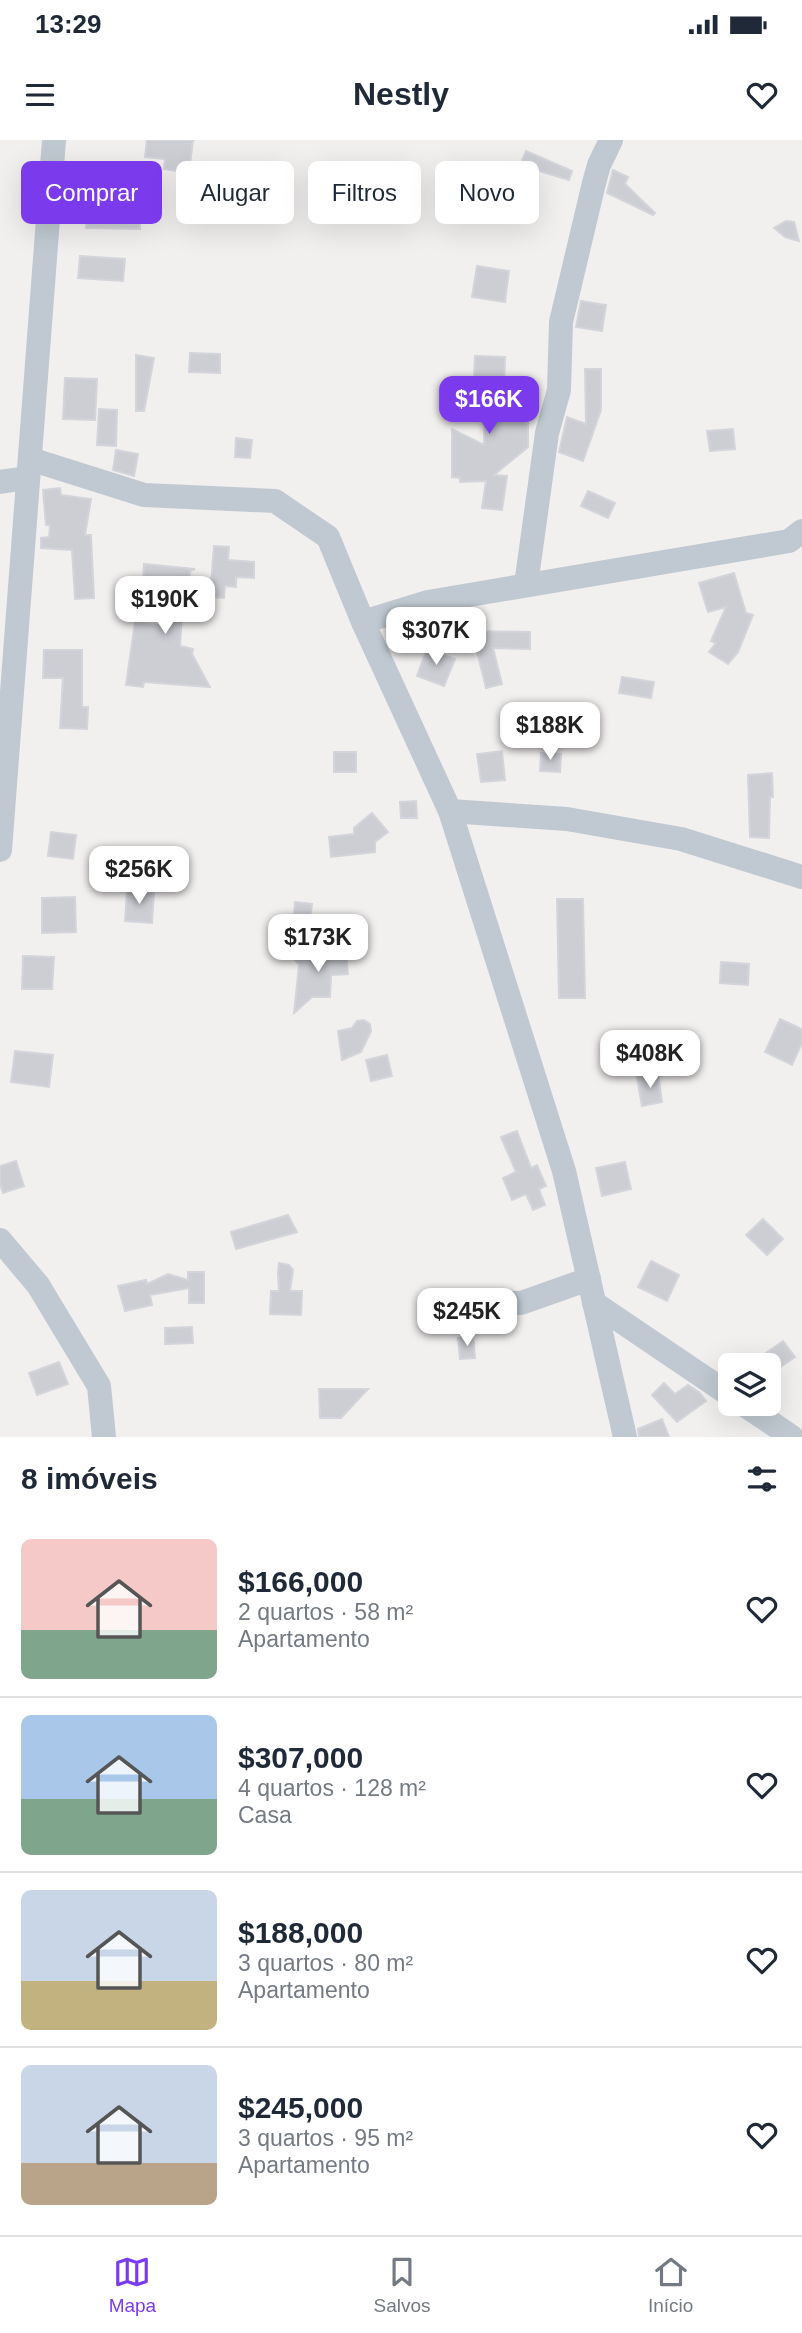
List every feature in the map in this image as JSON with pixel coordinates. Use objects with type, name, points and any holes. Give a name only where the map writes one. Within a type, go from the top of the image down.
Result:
[{"type":"street","points":[[0,850],[54,140]]},
{"type":"street","points":[[526,585],[547,433],[558,390],[561,323],[596,174],[611,140]]},
{"type":"street","points":[[0,482],[29,468],[144,495],[275,501],[328,537],[363,622],[450,811],[564,1171],[625,1437]]},
{"type":"street","points":[[363,622],[428,602],[789,541],[802,531]]},
{"type":"street","points":[[450,811],[567,819],[681,839],[802,877]]},
{"type":"street","points":[[0,1240],[38,1285],[99,1386],[104,1437]]},
{"type":"street","points":[[435,1301],[521,1303],[592,1291],[718,1386]]},
{"type":"street","points":[[761,1416],[792,1437]]},
{"type":"building","points":[[147,140],[193,140],[190,161],[176,161],[176,171],[164,169],[165,159],[145,157]]},
{"type":"building","points":[[526,151],[572,171],[569,180],[539,171],[539,161],[522,161]]},
{"type":"building","points":[[613,170],[628,177],[625,184],[655,213],[653,215],[607,193]]},
{"type":"building","points":[[786,221],[794,222],[799,241],[785,237],[774,228]]},
{"type":"building","points":[[86,224],[140,224],[140,229],[86,228]]},
{"type":"building","points":[[80,256],[125,259],[123,281],[78,278]]},
{"type":"building","points":[[477,266],[509,271],[505,302],[472,297]]},
{"type":"building","points":[[581,301],[606,305],[602,331],[576,327]]},
{"type":"building","points":[[190,353],[220,354],[220,373],[189,372]]},
{"type":"building","points":[[136,355],[154,358],[144,411],[136,411]]},
{"type":"building","points":[[475,356],[505,357],[503,422],[528,423],[528,447],[494,475],[507,476],[502,510],[482,508],[486,481],[460,482],[460,478],[452,477],[452,429],[484,445],[485,399],[473,399]]},
{"type":"building","points":[[585,369],[601,369],[601,410],[583,461],[559,452],[567,417],[586,424]]},
{"type":"building","points":[[65,378],[97,379],[95,420],[63,419]]},
{"type":"building","points":[[99,409],[117,410],[116,446],[97,445]]},
{"type":"building","points":[[733,429],[735,449],[710,451],[707,431]]},
{"type":"building","points":[[236,438],[252,440],[250,458],[235,457]]},
{"type":"building","points":[[116,450],[138,454],[134,476],[113,470]]},
{"type":"building","points":[[60,488],[61,495],[91,499],[85,535],[91,535],[94,598],[75,599],[72,550],[41,548],[41,538],[49,537],[50,525],[46,525],[43,490]]},
{"type":"building","points":[[588,491],[615,503],[608,518],[581,506]]},
{"type":"building","points":[[214,546],[229,547],[228,560],[254,562],[254,578],[236,577],[236,587],[225,586],[224,598],[210,597]]},
{"type":"building","points":[[144,564],[195,569],[190,571],[188,614],[182,614],[180,646],[193,649],[192,654],[210,687],[144,682],[143,687],[126,685],[135,622],[164,626],[165,581],[146,590],[143,581]]},
{"type":"building","points":[[734,573],[746,613],[753,615],[738,652],[728,664],[709,652],[716,643],[711,641],[726,607],[708,612],[699,583]]},
{"type":"building","points":[[472,631],[530,632],[530,649],[493,648],[502,684],[486,688]]},
{"type":"building","points":[[427,649],[455,659],[444,686],[417,676]]},
{"type":"building","points":[[44,650],[82,650],[82,707],[88,707],[87,729],[60,728],[63,678],[43,678]]},
{"type":"building","points":[[622,677],[654,682],[651,698],[619,693]]},
{"type":"building","points":[[564,723],[564,747],[549,748],[548,724]]},
{"type":"building","points":[[502,751],[505,780],[481,782],[477,754]]},
{"type":"building","points":[[334,752],[356,752],[356,772],[334,772]]},
{"type":"building","points":[[541,753],[561,754],[560,772],[540,771]]},
{"type":"building","points":[[772,773],[773,797],[770,797],[769,838],[750,837],[748,775]]},
{"type":"building","points":[[416,801],[417,818],[401,818],[400,802]]},
{"type":"building","points":[[372,813],[388,832],[375,842],[375,852],[331,857],[329,837],[354,834],[354,828]]},
{"type":"building","points":[[51,832],[76,835],[73,859],[48,856]]},
{"type":"building","points":[[127,890],[154,892],[152,923],[125,921]]},
{"type":"building","points":[[75,897],[76,932],[42,933],[42,898]]},
{"type":"building","points":[[557,899],[583,899],[585,998],[559,998]]},
{"type":"building","points":[[295,902],[312,904],[309,928],[293,927]]},
{"type":"building","points":[[346,950],[348,974],[331,975],[330,997],[312,997],[294,1013],[299,965],[291,955]]},
{"type":"building","points":[[23,956],[54,957],[52,989],[22,989]]},
{"type":"building","points":[[721,962],[749,964],[748,985],[720,983]]},
{"type":"building","points":[[780,1019],[802,1029],[802,1043],[792,1065],[765,1052]]},
{"type":"building","points":[[364,1020],[370,1024],[371,1031],[361,1052],[342,1060],[338,1031],[352,1028],[357,1021]]},
{"type":"building","points":[[15,1051],[53,1055],[49,1087],[11,1082]]},
{"type":"building","points":[[387,1055],[392,1076],[371,1081],[366,1060]]},
{"type":"building","points":[[658,1074],[662,1102],[642,1106],[637,1077]]},
{"type":"building","points":[[517,1131],[531,1168],[537,1165],[546,1186],[539,1189],[545,1205],[533,1210],[526,1194],[512,1200],[503,1178],[516,1172],[501,1137]]},
{"type":"building","points":[[16,1161],[24,1186],[3,1193],[0,1166]]},
{"type":"building","points":[[625,1162],[631,1189],[602,1196],[596,1168]]},
{"type":"building","points":[[288,1215],[297,1232],[236,1249],[231,1232]]},
{"type":"building","points":[[763,1219],[783,1239],[767,1255],[746,1235]]},
{"type":"building","points":[[651,1261],[679,1275],[667,1301],[638,1287]]},
{"type":"building","points":[[279,1263],[289,1265],[293,1270],[290,1291],[302,1291],[301,1315],[270,1314],[271,1291],[279,1291]]},
{"type":"building","points":[[188,1272],[204,1272],[204,1303],[189,1303],[189,1288],[150,1295],[152,1305],[125,1311],[118,1286],[146,1280],[147,1284],[168,1274],[188,1280]]},
{"type":"building","points":[[192,1327],[193,1343],[165,1344],[165,1328]]},
{"type":"building","points":[[473,1336],[475,1358],[460,1359],[458,1338]]},
{"type":"building","points":[[783,1341],[795,1357],[781,1367],[781,1353],[766,1353]]},
{"type":"building","points":[[59,1362],[68,1384],[37,1395],[29,1373]]},
{"type":"building","points":[[664,1383],[675,1394],[688,1385],[706,1401],[677,1422],[652,1395]]},
{"type":"building","points":[[319,1389],[368,1389],[341,1418],[320,1418]]},
{"type":"building","points":[[662,1419],[669,1437],[639,1437],[638,1429]]}]
